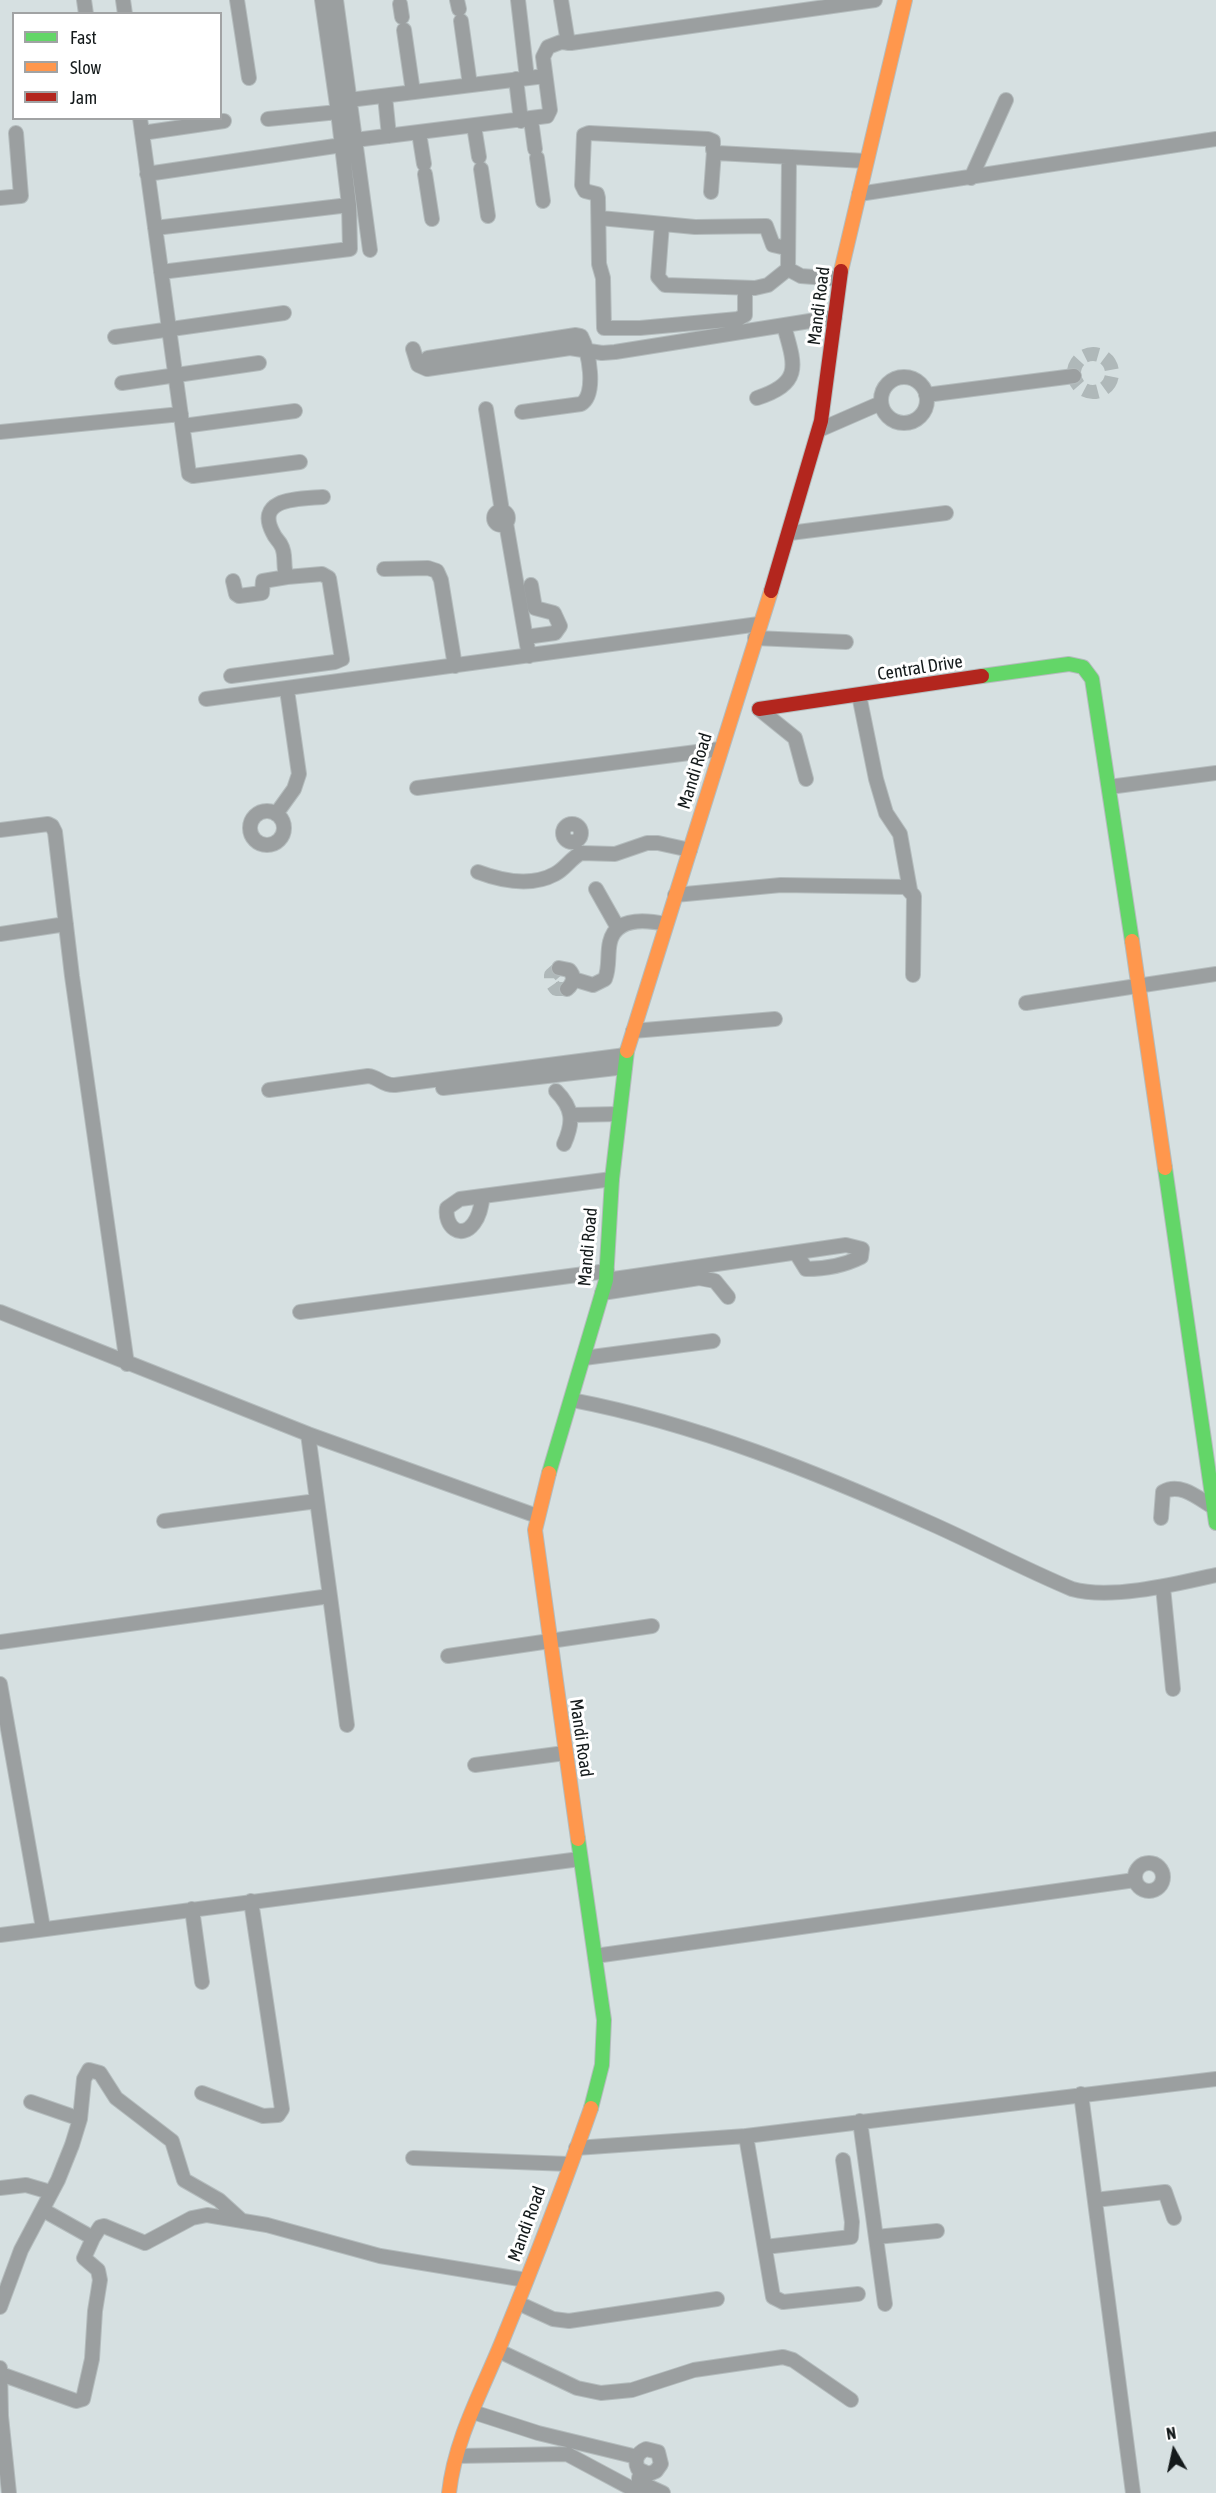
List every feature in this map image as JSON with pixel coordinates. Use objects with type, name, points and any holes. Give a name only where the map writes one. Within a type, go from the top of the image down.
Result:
[{"type":"street","points":[[237,0],[249,78]]},
{"type":"street","points":[[322,0],[338,112],[348,143],[370,250]]},
{"type":"street","points":[[161,272],[350,249],[348,143],[350,100],[336,0]]},
{"type":"street","points":[[518,0],[526,120],[536,153],[543,201]]},
{"type":"street","points":[[553,0],[557,33],[565,42]]},
{"type":"street","points":[[561,0],[565,42]]},
{"type":"street","points":[[147,174],[389,136],[526,120],[549,113],[544,52],[565,42],[875,0]]},
{"type":"street","name":"Mandi Road","points":[[449,2493],[457,2456],[576,2148],[602,2078],[605,2059],[605,2026],[549,1642],[535,1530],[537,1516],[585,1358],[605,1282],[619,1114],[626,1061],[633,1031],[754,638],[790,533],[819,430],[826,396],[839,279],[905,0]]},
{"type":"street","points":[[459,10],[470,85]]},
{"type":"street","points":[[402,17],[413,92]]},
{"type":"street","points":[[350,100],[546,76]]},
{"type":"street","points":[[385,96],[389,136]]},
{"type":"street","points":[[971,178],[1006,100]]},
{"type":"street","points":[[268,119],[338,112]]},
{"type":"street","points":[[140,120],[191,476],[300,462]]},
{"type":"street","points":[[142,133],[224,121]]},
{"type":"street","points":[[474,126],[488,216]]},
{"type":"street","points":[[0,198],[21,196],[16,133]]},
{"type":"street","points":[[419,133],[432,219]]},
{"type":"street","points":[[711,192],[713,141],[586,134],[583,138],[582,185],[585,190],[597,195],[604,328],[640,328],[738,319],[745,315],[745,288]]},
{"type":"street","points":[[860,194],[1216,139]]},
{"type":"street","points":[[714,151],[789,158],[866,161]]},
{"type":"street","points":[[788,269],[786,248],[789,158]]},
{"type":"street","points":[[155,228],[348,205]]},
{"type":"street","points":[[600,218],[695,227],[766,226],[773,245],[786,248]]},
{"type":"street","points":[[662,224],[658,277],[662,284],[745,288],[768,285],[788,269]]},
{"type":"street","points":[[788,269],[801,276],[839,279]]},
{"type":"street","points":[[115,337],[284,313]]},
{"type":"street","points":[[413,349],[415,362],[422,369],[570,348],[615,352],[835,317]]},
{"type":"street","points":[[757,398],[780,389],[793,372],[794,360],[784,326]]},
{"type":"street","points":[[428,358],[581,336],[586,350],[591,391],[588,399],[581,404],[522,412]]},
{"type":"street","points":[[122,383],[259,363]]},
{"type":"street","points":[[926,395],[1074,376]]},
{"type":"street","points":[[900,377],[914,379],[919,383],[927,402],[920,416],[907,423],[893,420],[883,410],[881,403],[883,389],[900,377]]},
{"type":"street","points":[[819,430],[881,403]]},
{"type":"street","points":[[486,409],[529,656]]},
{"type":"street","points":[[0,432],[295,411]]},
{"type":"street","points":[[287,577],[283,548],[272,530],[270,512],[283,502],[324,497]]},
{"type":"street","points":[[790,533],[946,513]]},
{"type":"street","points":[[384,569],[428,568],[437,571],[441,580],[455,666]]},
{"type":"street","points":[[231,676],[335,662],[342,659],[329,578],[322,573],[263,581],[262,593],[247,596],[236,594],[233,581]]},
{"type":"street","points":[[526,637],[555,633],[560,626],[554,613],[535,608],[531,585]]},
{"type":"street","points":[[206,699],[287,690],[759,624]]},
{"type":"street","points":[[754,638],[846,642]]},
{"type":"street","name":"Central Drive","points":[[806,779],[795,738],[759,709],[1071,663],[1085,667],[1095,685],[1109,787]]},
{"type":"street","points":[[260,672],[263,693]]},
{"type":"street","points":[[276,814],[294,789],[299,774],[287,690]]},
{"type":"street","points":[[859,695],[882,801],[901,839],[914,909],[913,975]]},
{"type":"street","points":[[417,788],[720,749]]},
{"type":"street","points":[[1216,773],[1109,787],[1216,1523]]},
{"type":"street","points":[[0,830],[52,826],[127,1364]]},
{"type":"street","points":[[478,872],[505,881],[532,881],[557,873],[579,848],[615,854],[647,843],[658,843],[690,850]]},
{"type":"street","points":[[675,895],[789,884],[868,884],[902,886],[910,890]]},
{"type":"street","points":[[596,889],[618,928]]},
{"type":"street","points":[[559,968],[569,970],[570,984],[593,985],[605,979],[610,942],[618,928],[635,921],[666,924]]},
{"type":"street","points":[[0,934],[66,924]]},
{"type":"street","points":[[1026,1003],[1138,984],[1216,974]]},
{"type":"street","points":[[633,1031],[776,1019]]},
{"type":"street","points":[[429,1090],[626,1061]]},
{"type":"street","points":[[269,1090],[368,1076],[377,1078],[386,1085],[395,1085],[626,1061]]},
{"type":"street","points":[[556,1091],[569,1106],[572,1115],[572,1122],[564,1144]]},
{"type":"street","points":[[572,1115],[619,1114]]},
{"type":"street","points":[[483,1196],[612,1179]]},
{"type":"street","points":[[605,1282],[796,1252]]},
{"type":"street","points":[[300,1312],[605,1282],[699,1278],[715,1281],[728,1297]]},
{"type":"street","points":[[0,1312],[308,1434],[537,1516]]},
{"type":"street","points":[[585,1358],[713,1341]]},
{"type":"street","points":[[572,1400],[633,1412],[675,1424],[811,1472],[1072,1589],[1092,1592],[1163,1587],[1216,1575]]},
{"type":"street","points":[[308,1434],[346,1725]]},
{"type":"street","points":[[1161,1518],[1161,1497],[1163,1492],[1172,1488],[1183,1490],[1213,1507]]},
{"type":"street","points":[[164,1521],[317,1501]]},
{"type":"street","points":[[1163,1587],[1173,1689]]},
{"type":"street","points":[[0,1642],[330,1596]]},
{"type":"street","points":[[448,1656],[652,1626]]},
{"type":"street","points":[[0,1684],[43,1928]]},
{"type":"street","points":[[475,1765],[565,1753]]},
{"type":"street","points":[[0,1935],[580,1859]]},
{"type":"street","points":[[595,1956],[1135,1880]]},
{"type":"street","points":[[202,2093],[263,2116],[278,2115],[282,2109],[251,1901]]},
{"type":"street","points":[[192,1909],[202,1982]]},
{"type":"street","points":[[0,2307],[21,2250],[65,2162],[80,2119],[84,2079],[88,2070],[93,2069],[103,2076],[119,2100],[172,2141],[184,2180],[219,2200],[243,2221]]},
{"type":"street","points":[[576,2148],[746,2136],[1216,2079]]},
{"type":"street","points":[[1081,2094],[1133,2493]]},
{"type":"street","points":[[31,2103],[80,2119]]},
{"type":"street","points":[[860,2121],[885,2304]]},
{"type":"street","points":[[746,2136],[773,2297],[783,2302],[858,2294]]},
{"type":"street","points":[[413,2158],[569,2164]]},
{"type":"street","points":[[765,2247],[851,2236],[852,2222],[843,2160]]},
{"type":"street","points":[[0,2188],[26,2184],[50,2192]]},
{"type":"street","points":[[1095,2200],[1165,2192],[1174,2218]]},
{"type":"street","points":[[43,2210],[93,2238]]},
{"type":"street","points":[[9,2493],[1,2416],[1,2371],[76,2401],[82,2399],[92,2359],[94,2311],[100,2280],[98,2270],[84,2255],[100,2227],[104,2226],[145,2243],[196,2216],[207,2215],[308,2234],[370,2254],[526,2280]]},
{"type":"street","points":[[876,2237],[938,2231]]},
{"type":"street","points":[[518,2303],[553,2319],[569,2321],[717,2299]]},
{"type":"street","points":[[499,2351],[576,2388],[601,2393],[632,2390],[694,2370],[783,2357],[793,2360],[851,2400]]},
{"type":"street","points":[[473,2412],[538,2433],[637,2457]]},
{"type":"street","points":[[637,2457],[646,2449],[657,2452],[661,2464],[656,2471],[639,2478],[639,2482],[663,2493]]},
{"type":"street","points":[[457,2456],[567,2454],[640,2493]]},
{"type":"street","points":[[637,2457],[638,2469],[649,2474]]},
{"type":"tunnel","points":[[1093,354],[1107,359],[1112,373],[1107,387],[1093,392],[1079,387],[1074,373],[1079,359],[1093,354]]},
{"type":"tunnel","points":[[559,968],[551,975],[551,982],[556,989],[567,989]]},
{"type":"traffic: fast","points":[[982,676],[1069,664],[1083,667],[1092,679],[1132,941]]},
{"type":"traffic: fast","points":[[549,1473],[606,1280],[612,1179],[627,1051]]},
{"type":"traffic: fast","points":[[1165,1168],[1216,1523]]},
{"type":"traffic: fast","points":[[578,1839],[604,2020],[602,2065],[591,2108]]},
{"type":"traffic: slow","points":[[841,271],[905,0]]},
{"type":"traffic: slow","points":[[627,1051],[771,591]]},
{"type":"traffic: slow","points":[[1132,941],[1165,1168]]},
{"type":"traffic: slow","points":[[549,1473],[535,1530],[578,1839]]},
{"type":"traffic: slow","points":[[449,2493],[463,2433],[537,2253],[591,2108]]},
{"type":"traffic: jam","points":[[771,591],[821,421],[841,271]]},
{"type":"traffic: jam","points":[[759,709],[982,676]]}]
